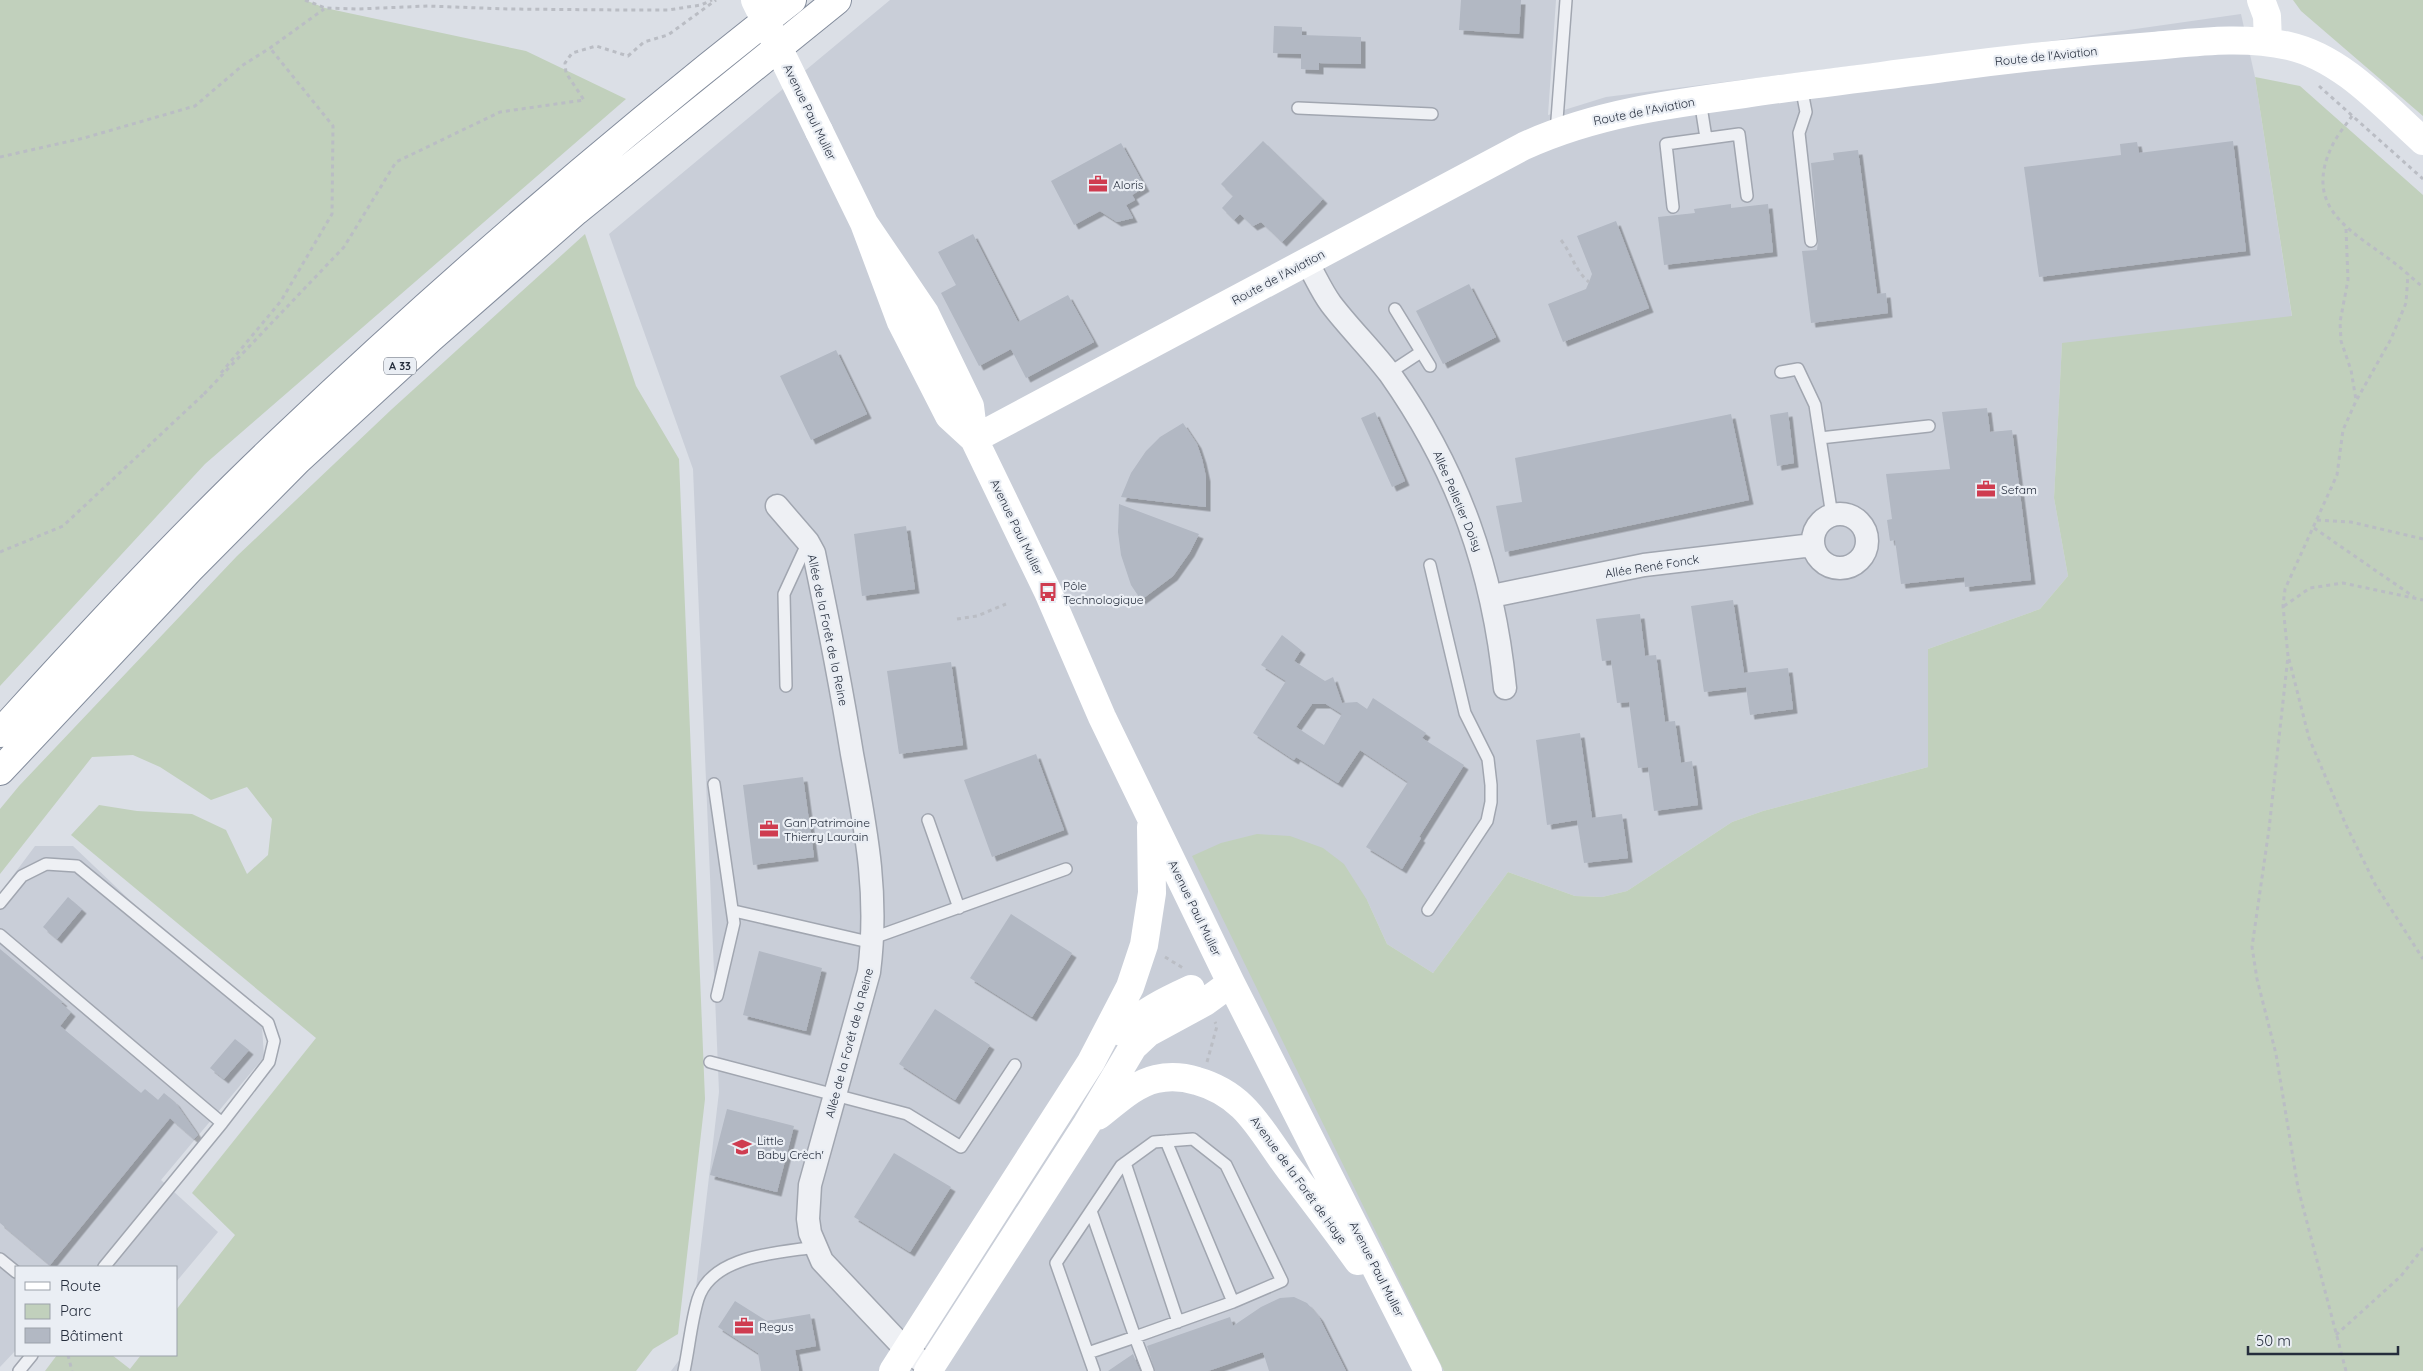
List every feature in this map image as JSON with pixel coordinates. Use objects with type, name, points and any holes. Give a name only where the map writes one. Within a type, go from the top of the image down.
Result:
[{"type":"main road","name":"Avenue Paul Muller","points":[[755,0],[864,223],[925,313],[970,406],[974,439],[1048,592],[1102,717],[1231,983],[1428,1371]]},
{"type":"main road","name":"A 33","points":[[0,733],[120,603],[284,438],[408,322],[559,189],[792,0]]},
{"type":"main road","name":"A 33","points":[[0,771],[190,569],[305,454],[432,337],[576,211],[837,0]]},
{"type":"main road","points":[[2261,0],[2267,16],[2268,42]]},
{"type":"main road","name":"Route de l'Aviation","points":[[974,439],[1495,161],[1556,132],[1610,116],[1700,100],[2061,53],[2242,39],[2298,48],[2323,59],[2371,94],[2423,141]]},
{"type":"main road","points":[[900,1361],[1091,1062],[1130,987],[1144,945],[1152,893],[1151,818]]},
{"type":"main road","points":[[1091,1062],[1136,1018],[1156,1005],[1198,986],[1231,983]]},
{"type":"main road","name":"Avenue de la Forêt de Haye","points":[[929,1369],[1087,1124],[1133,1047],[1148,1033],[1205,1002],[1231,983]]},
{"type":"main road","name":"Avenue de la Forêt de Haye","points":[[1087,1124],[1130,1091],[1154,1079],[1190,1078],[1217,1087],[1234,1097],[1254,1117],[1287,1166],[1405,1324]]},
{"type":"street","name":"Allée Pelletier Doisy","points":[[1307,262],[1330,303],[1389,373],[1422,423],[1452,482],[1478,547],[1492,596],[1506,688]]},
{"type":"street","name":"Allée de la Forêt de la Reine","points":[[778,506],[808,542],[814,553],[832,636],[869,850],[874,904],[873,941],[869,972],[810,1185],[808,1219],[815,1247],[822,1261],[900,1361],[929,1369]]},
{"type":"street","points":[[1844,514],[1859,523],[1867,539],[1865,551],[1858,561],[1849,567],[1828,566],[1820,560],[1813,545],[1814,533],[1821,522],[1832,516],[1844,514]]},
{"type":"street","name":"Allée René Fonck","points":[[1492,596],[1644,565],[1813,545]]},
{"type":"lane","points":[[1556,132],[1566,0]]},
{"type":"lane","points":[[1801,86],[1806,112],[1799,133],[1811,241]]},
{"type":"lane","points":[[1700,100],[1706,138]]},
{"type":"lane","points":[[1298,108],[1432,114]]},
{"type":"lane","points":[[1673,207],[1666,144],[1706,138],[1739,134],[1747,196]]},
{"type":"lane","points":[[1395,309],[1430,366]]},
{"type":"lane","points":[[1389,373],[1421,352]]},
{"type":"lane","points":[[1782,372],[1798,369],[1815,405],[1832,516]]},
{"type":"lane","points":[[1820,438],[1929,426]]},
{"type":"lane","points":[[786,686],[784,594],[808,542]]},
{"type":"lane","points":[[1428,910],[1487,821],[1491,802],[1488,759],[1465,713],[1430,566]]},
{"type":"lane","points":[[714,784],[734,911],[734,924],[717,996]]},
{"type":"lane","points":[[928,820],[959,908]]},
{"type":"lane","points":[[0,903],[22,876],[46,864],[77,866],[268,1023],[274,1041],[269,1062],[222,1123],[105,1266]]},
{"type":"lane","points":[[734,911],[873,941],[1066,869]]},
{"type":"lane","points":[[0,935],[222,1123]]},
{"type":"lane","points":[[710,1062],[907,1114],[961,1147],[1015,1065]]},
{"type":"lane","points":[[1088,1353],[1233,1302],[1282,1281],[1226,1165],[1193,1139],[1154,1142],[1121,1166],[1056,1263],[1094,1371]]},
{"type":"lane","points":[[1166,1141],[1233,1302]]},
{"type":"lane","points":[[1125,1163],[1178,1322]]},
{"type":"lane","points":[[1091,1211],[1148,1371]]},
{"type":"lane","points":[[684,1371],[698,1298],[712,1278],[721,1270],[760,1255],[815,1247]]},
{"type":"lane","points":[[0,1259],[15,1271]]},
{"type":"lane","points":[[19,1371],[31,1356]]},
{"type":"path","points":[[305,0],[324,8],[358,9],[428,6],[507,9],[668,10],[701,5],[714,0]]},
{"type":"path","points":[[0,552],[63,526],[204,394],[344,247],[396,162],[500,112],[584,100],[566,74],[566,64],[572,53],[596,46],[628,56],[644,42],[668,35],[714,0]]},
{"type":"path","points":[[0,157],[84,138],[195,106],[243,65],[270,48],[324,8]]},
{"type":"path","points":[[204,394],[280,301],[332,214],[333,126],[270,48]]},
{"type":"path","points":[[2312,80],[2423,179]]},
{"type":"path","points":[[2352,116],[2333,144],[2326,163],[2324,178],[2330,207],[2346,228],[2423,287]]},
{"type":"path","points":[[2346,228],[2348,280],[2340,322],[2341,342],[2351,370],[2356,401]]},
{"type":"path","points":[[1562,240],[1581,276],[1589,282]]},
{"type":"path","points":[[2408,274],[2406,303],[2391,338],[2356,401],[2344,430],[2337,475],[2284,589],[2283,606],[2288,656],[2309,738],[2346,825],[2375,884],[2423,959]]},
{"type":"path","points":[[2317,520],[2351,522],[2423,539]]},
{"type":"path","points":[[2314,528],[2416,598]]},
{"type":"path","points":[[2283,606],[2310,588],[2343,583],[2423,600]]},
{"type":"path","points":[[957,619],[978,616],[1006,604]]},
{"type":"path","points":[[2288,656],[2269,829],[2252,947],[2256,979],[2276,1054],[2298,1188],[2346,1371]]},
{"type":"path","points":[[1159,954],[1191,973]]},
{"type":"path","points":[[1206,1067],[1216,1026],[1213,1019]]},
{"type":"path","points":[[2336,1335],[2401,1276],[2423,1248]]},
{"type":"path","points":[[68,1356],[72,1371]]},
{"type":"shaded area","points":[[890,0],[1556,0],[1548,115],[1606,97],[2058,40],[2241,14],[2255,77],[2292,317],[2062,344],[2054,498],[2068,576],[2040,609],[1928,649],[1928,767],[1763,811],[1732,822],[1627,891],[1602,897],[1575,896],[1508,872],[1433,973],[1387,944],[1367,900],[1418,1315],[1444,1371],[671,1371],[689,1347],[719,1092],[693,469],[609,234]]},
{"type":"shaded area","points":[[35,846],[73,846],[262,1026],[264,1057],[161,1180],[218,1232],[178,1280],[178,1266],[15,1266],[15,1351],[0,1367],[0,893]]},
{"type":"green space","points":[[0,0],[305,0],[325,8],[526,51],[626,99],[205,464],[0,686]]},
{"type":"green space","points":[[2293,0],[2423,0],[2423,116],[2301,11]]},
{"type":"green space","points":[[2255,77],[2300,86],[2423,195],[2423,1371],[1444,1371],[1192,856],[1221,843],[1257,834],[1290,836],[1323,848],[1344,864],[1367,900],[1387,944],[1433,973],[1508,872],[1575,896],[1602,897],[1627,891],[1732,822],[1763,811],[1928,767],[1928,649],[2040,609],[2068,576],[2054,498],[2062,343],[2292,316]]},
{"type":"green space","points":[[585,234],[636,386],[679,459],[705,1099],[678,1334],[653,1349],[636,1371],[45,1371],[56,1356],[113,1356],[130,1369],[140,1356],[178,1356],[178,1307],[235,1235],[192,1193],[316,1038],[71,835],[99,805],[137,811],[192,814],[226,830],[247,874],[268,855],[272,819],[247,787],[211,800],[160,767],[133,755],[92,757],[0,874],[0,809],[19,786],[237,556],[392,409]]},
{"type":"building","points":[[1461,0],[1521,0],[1519,34],[1459,30]]},
{"type":"building","points":[[1274,26],[1302,27],[1302,35],[1361,37],[1361,64],[1319,63],[1319,70],[1301,69],[1301,54],[1273,53]]},
{"type":"building","points":[[1263,141],[1323,199],[1282,242],[1261,222],[1253,226],[1240,214],[1234,220],[1222,208],[1233,196],[1221,184]]},
{"type":"building","points":[[2233,141],[2246,251],[2039,277],[2024,167],[2121,155],[2120,144],[2137,142],[2139,153]]},
{"type":"building","name":"Aloris","points":[[1121,143],[1145,187],[1132,195],[1135,200],[1126,205],[1133,218],[1117,222],[1100,211],[1074,225],[1051,181]]},
{"type":"building","points":[[1858,150],[1877,294],[1886,293],[1888,313],[1811,323],[1802,251],[1817,250],[1818,241],[1811,163],[1834,160],[1833,153]]},
{"type":"building","points":[[1731,204],[1731,208],[1768,204],[1773,252],[1664,265],[1658,217],[1695,213],[1694,209]]},
{"type":"building","points":[[1616,221],[1649,308],[1563,342],[1548,304],[1586,289],[1592,274],[1577,236]]},
{"type":"building","points":[[973,234],[1018,322],[1068,295],[1094,342],[1026,378],[1011,349],[979,366],[941,293],[956,285],[938,252]]},
{"type":"building","points":[[1469,284],[1496,337],[1443,364],[1416,311]]},
{"type":"building","points":[[836,350],[867,414],[811,440],[780,376]]},
{"type":"building","name":"Sefam","points":[[1987,408],[1990,432],[2012,430],[2031,580],[1965,587],[1964,577],[1901,584],[1895,540],[1890,541],[1887,520],[1892,519],[1886,474],[1950,469],[1942,412]]},
{"type":"building","points":[[1375,412],[1405,481],[1392,487],[1361,418]]},
{"type":"building","points":[[1788,412],[1794,463],[1777,466],[1770,415]]},
{"type":"building","points":[[1731,414],[1749,500],[1505,552],[1496,506],[1522,502],[1515,458]]},
{"type":"building","points":[[1183,423],[1197,444],[1202,459],[1206,477],[1206,507],[1121,497],[1131,473],[1146,451],[1160,437]]},
{"type":"building","points":[[1119,504],[1199,534],[1190,552],[1173,576],[1141,600],[1131,585],[1121,555],[1118,532]]},
{"type":"building","points":[[906,526],[915,589],[862,596],[854,534]]},
{"type":"building","points":[[1733,600],[1744,673],[1788,668],[1793,709],[1750,715],[1746,687],[1704,692],[1691,606]]},
{"type":"building","points":[[1640,614],[1645,656],[1656,655],[1665,722],[1675,721],[1681,763],[1692,761],[1698,805],[1654,811],[1648,767],[1638,768],[1629,702],[1617,703],[1611,660],[1602,661],[1596,619]]},
{"type":"building","points":[[1282,635],[1301,650],[1294,661],[1325,681],[1333,677],[1342,703],[1357,702],[1367,709],[1373,698],[1426,733],[1422,738],[1464,765],[1419,837],[1421,838],[1402,869],[1366,847],[1408,782],[1360,750],[1338,783],[1296,757],[1294,760],[1253,733],[1286,681],[1261,665]],"holes":[[[1312,704],[1326,704],[1342,714],[1324,745],[1296,727]]]},
{"type":"building","points":[[951,662],[963,745],[899,754],[887,671]]},
{"type":"building","points":[[1580,733],[1592,818],[1622,814],[1628,858],[1584,863],[1577,820],[1547,825],[1536,740]]},
{"type":"building","points":[[1036,754],[1064,830],[992,857],[964,780]]},
{"type":"building","points":[[803,777],[814,857],[753,865],[743,785]]},
{"type":"building","points":[[68,897],[82,909],[57,939],[43,927]]},
{"type":"building","points":[[1011,914],[1072,953],[1032,1017],[970,978]]},
{"type":"building","points":[[0,949],[63,1002],[61,1003],[71,1012],[60,1026],[141,1093],[145,1089],[158,1100],[164,1093],[175,1102],[198,1135],[194,1139],[170,1118],[50,1265],[0,1223]]},
{"type":"building","points":[[759,951],[822,968],[806,1031],[743,1015]]},
{"type":"building","points":[[935,1009],[990,1045],[955,1100],[899,1064]]},
{"type":"building","points":[[235,1039],[249,1050],[224,1079],[210,1068]]},
{"type":"building","points":[[727,1109],[794,1126],[777,1192],[710,1175]]},
{"type":"building","points":[[894,1153],[951,1187],[910,1252],[854,1217]]},
{"type":"building","points":[[1294,1297],[1307,1303],[1319,1317],[1346,1371],[1269,1371],[1263,1352],[1208,1371],[1155,1371],[1147,1346],[1230,1317],[1233,1326],[1261,1307],[1280,1298]]},
{"type":"building","points":[[735,1301],[767,1321],[810,1314],[816,1346],[795,1350],[799,1371],[761,1371],[758,1353],[718,1327]]},
{"type":"building","points":[[1133,1354],[1140,1371],[1108,1371]]},
{"type":"place","name":"Aloris","points":[[1098,184]]},
{"type":"place","name":"Sefam","points":[[1986,489]]},
{"type":"place","name":"Pôle Technologique","points":[[1048,592]]},
{"type":"place","name":"Gan Patrimoine Thierry Laurain","points":[[769,829]]},
{"type":"place","name":"Little Baby Crèch'","points":[[742,1147]]},
{"type":"place","name":"Regus","points":[[744,1326]]}]
